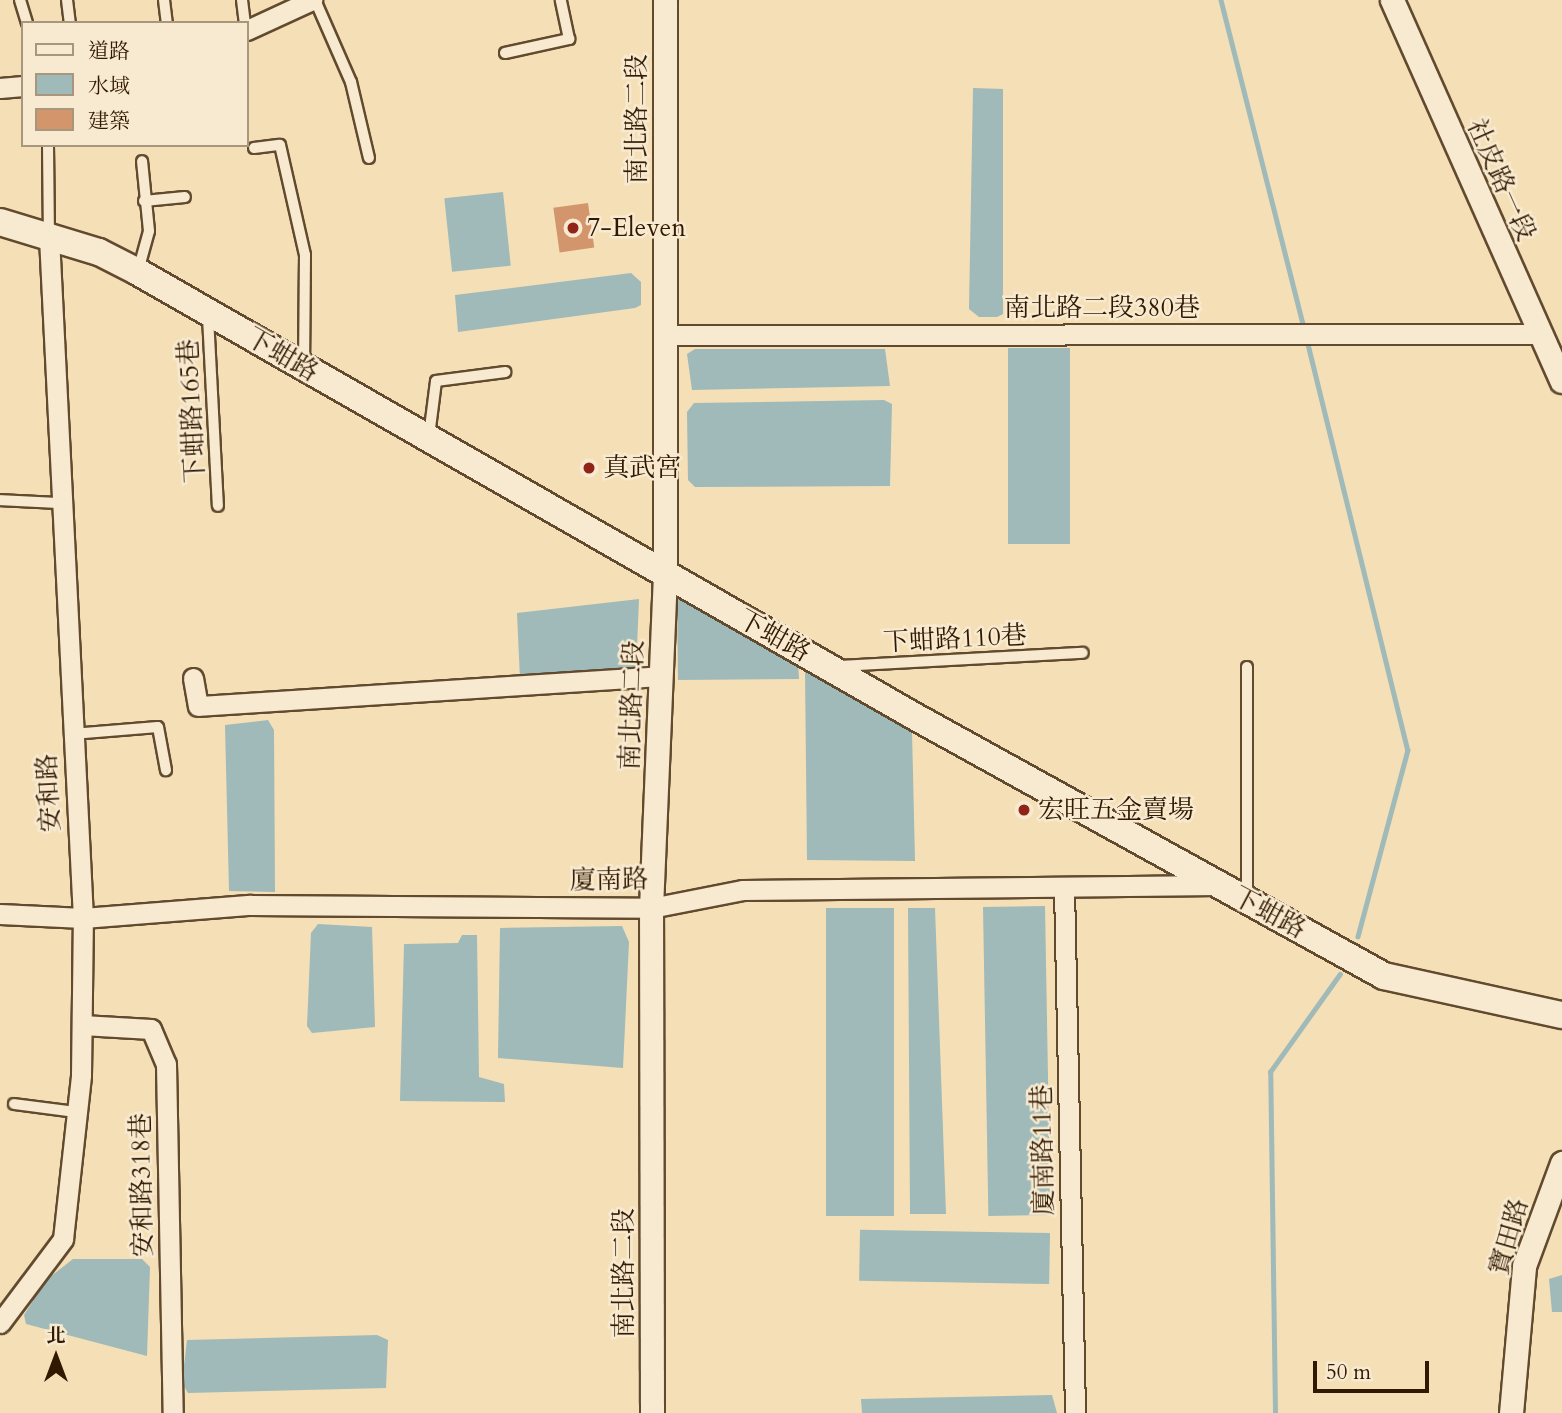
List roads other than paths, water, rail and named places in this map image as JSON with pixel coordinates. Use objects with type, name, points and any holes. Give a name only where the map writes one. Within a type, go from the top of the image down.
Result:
[{"type":"main road","name":"下蚶路","points":[[0,222],[99,252],[138,272],[829,666],[1384,976],[1562,1015]]},
{"type":"street","points":[[248,30],[314,0]]},
{"type":"street","name":"南北路二段","points":[[652,1413],[651,908],[665,573],[665,0]]},
{"type":"street","name":"社皮路一段","points":[[1392,0],[1539,334],[1559,367]]},
{"type":"street","points":[[0,88],[21,86]]},
{"type":"street","name":"安和路","points":[[0,1323],[63,1239],[82,1025],[83,918],[58,503],[48,238]]},
{"type":"street","name":"南北路二段380巷","points":[[665,335],[1539,334]]},
{"type":"street","points":[[192,678],[198,706],[662,676]]},
{"type":"street","name":"廈南路","points":[[0,914],[83,918],[250,905],[651,908],[743,890],[1218,885]]},
{"type":"street","name":"廈南路11巷","points":[[1063,887],[1075,1413]]},
{"type":"street","name":"安和路318巷","points":[[82,1025],[151,1029],[166,1064],[173,1413]]},
{"type":"street","name":"寶田路","points":[[1511,1413],[1524,1266],[1562,1163]]},
{"type":"lane","points":[[20,0],[26,21]]},
{"type":"lane","points":[[67,0],[69,21]]},
{"type":"lane","points":[[164,0],[167,21]]},
{"type":"lane","points":[[242,0],[245,21]]},
{"type":"lane","points":[[314,0],[351,82],[369,158]]},
{"type":"lane","points":[[505,53],[569,39],[561,0]]},
{"type":"lane","points":[[254,148],[280,145],[305,255],[304,368]]},
{"type":"lane","points":[[48,147],[48,238]]},
{"type":"lane","points":[[138,272],[149,231],[142,162]]},
{"type":"lane","points":[[144,201],[185,197]]},
{"type":"lane","name":"下蚶路165巷","points":[[208,314],[218,506]]},
{"type":"lane","points":[[429,439],[436,381],[505,372]]},
{"type":"lane","points":[[0,500],[58,503]]},
{"type":"lane","name":"下蚶路110巷","points":[[829,666],[1083,653]]},
{"type":"lane","points":[[1247,667],[1247,901]]},
{"type":"lane","points":[[72,734],[158,727],[166,770]]},
{"type":"lane","points":[[14,1104],[76,1112]]},
{"type":"water","points":[[973,88],[1003,89],[1003,314],[997,317],[979,317],[969,309]]},
{"type":"water","points":[[503,192],[511,266],[452,272],[444,198]]},
{"type":"water","points":[[631,273],[641,282],[641,305],[635,308],[458,332],[455,295]]},
{"type":"water","points":[[1008,348],[1070,348],[1070,544],[1008,544]]},
{"type":"water","points":[[695,349],[885,349],[890,386],[692,390],[687,354]]},
{"type":"water","points":[[884,400],[892,404],[890,486],[695,487],[688,480],[687,412],[694,403]]},
{"type":"water","points":[[677,596],[798,663],[799,679],[678,680]]},
{"type":"water","points":[[639,599],[636,671],[520,679],[517,613]]},
{"type":"water","points":[[805,668],[912,731],[915,861],[807,860]]},
{"type":"water","points":[[268,720],[274,730],[275,892],[229,891],[225,725]]},
{"type":"water","points":[[1045,906],[1050,1215],[988,1216],[983,907]]},
{"type":"water","points":[[826,908],[894,908],[894,1216],[826,1216]]},
{"type":"water","points":[[908,908],[935,908],[946,1214],[910,1214]]},
{"type":"water","points":[[318,924],[372,927],[375,1027],[312,1033],[307,1026],[311,933]]},
{"type":"water","points":[[622,926],[629,942],[623,1068],[498,1058],[500,928]]},
{"type":"water","points":[[462,935],[477,935],[479,1077],[504,1084],[505,1102],[400,1101],[404,944],[458,943]]},
{"type":"water","points":[[860,1230],[1050,1233],[1049,1284],[859,1281]]},
{"type":"water","points":[[73,1259],[142,1259],[150,1267],[147,1356],[26,1324],[24,1315],[46,1280]]},
{"type":"water","points":[[1562,1275],[1562,1312],[1552,1312],[1549,1279]]},
{"type":"water","points":[[377,1335],[388,1340],[386,1388],[188,1393],[182,1383],[187,1340]]},
{"type":"water","points":[[1052,1395],[1057,1413],[862,1413],[861,1399]]},
{"type":"waterway","points":[[1221,0],[1304,328]]},
{"type":"waterway","points":[[1307,340],[1408,750],[1358,936]]},
{"type":"waterway","points":[[1275,1413],[1270,1072],[1340,974]]},
{"type":"place","name":"7-Eleven","points":[[573,228]]},
{"type":"place","name":"真武宮","points":[[589,468]]},
{"type":"place","name":"宏旺五金賣場","points":[[1024,810]]}]
